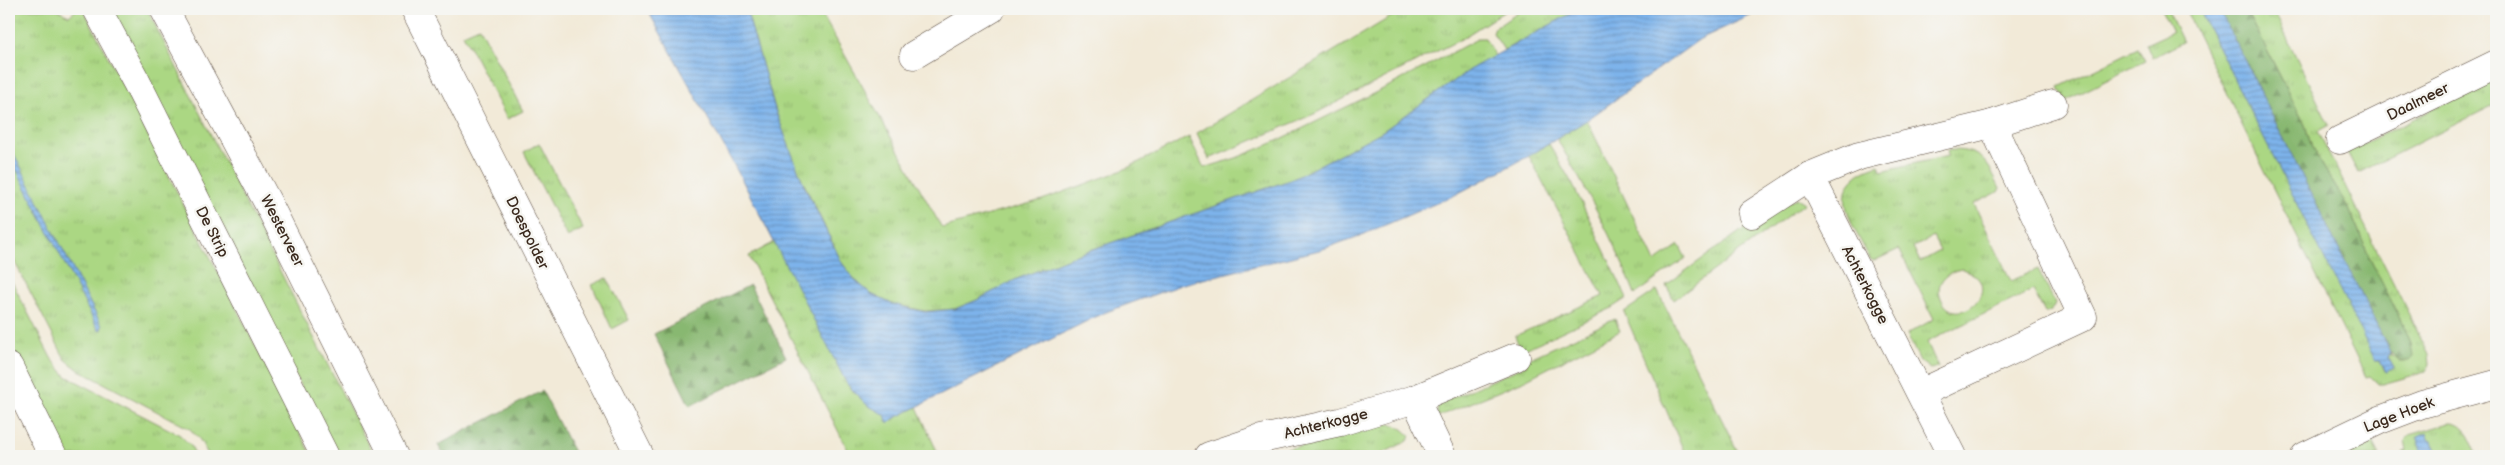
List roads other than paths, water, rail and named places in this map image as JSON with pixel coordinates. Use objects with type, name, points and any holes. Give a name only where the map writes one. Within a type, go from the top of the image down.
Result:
[{"type":"street","name":"De Strip","points":[[97,9],[141,90],[325,456]]},
{"type":"street","name":"Westerveer","points":[[164,9],[268,203],[394,456]]},
{"type":"street","name":"Doespolder","points":[[415,9],[640,456]]},
{"type":"street","points":[[914,54],[991,9]]},
{"type":"street","name":"Daalmeer","points":[[2340,140],[2496,64]]},
{"type":"street","points":[[1752,214],[1810,176],[1859,156],[1992,124],[2053,104]]},
{"type":"street","points":[[1921,393],[2086,327],[1992,124]]},
{"type":"street","name":"Achterkogge","points":[[1810,176],[1952,456]]},
{"type":"street","name":"Achterkogge","points":[[1209,456],[1257,440],[1340,422],[1415,399],[1516,357]]},
{"type":"street","points":[[9,367],[53,456]]},
{"type":"street","name":"Lage Hoek","points":[[2305,456],[2380,420],[2422,404],[2496,384]]},
{"type":"street","points":[[1415,399],[1442,456]]},
{"type":"water","points":[[647,9],[746,9],[776,112],[804,185],[842,263],[855,280],[871,294],[892,304],[925,312],[955,309],[1017,279],[1079,254],[1293,179],[1383,131],[1474,67],[1579,9],[1765,9],[1700,39],[1587,120],[1529,156],[1453,196],[1362,235],[1323,249],[1183,284],[1101,314],[893,419],[888,424],[885,415],[867,405],[847,384],[740,176]]},
{"type":"water","points":[[2199,9],[2219,9],[2390,352],[2388,357],[2394,368],[2386,372],[2380,360],[2375,360]]},
{"type":"water","points":[[9,144],[102,326],[101,330],[98,329],[9,155]]},
{"type":"water","points":[[2426,433],[2440,456],[2421,456],[2421,446],[2417,437]]}]
